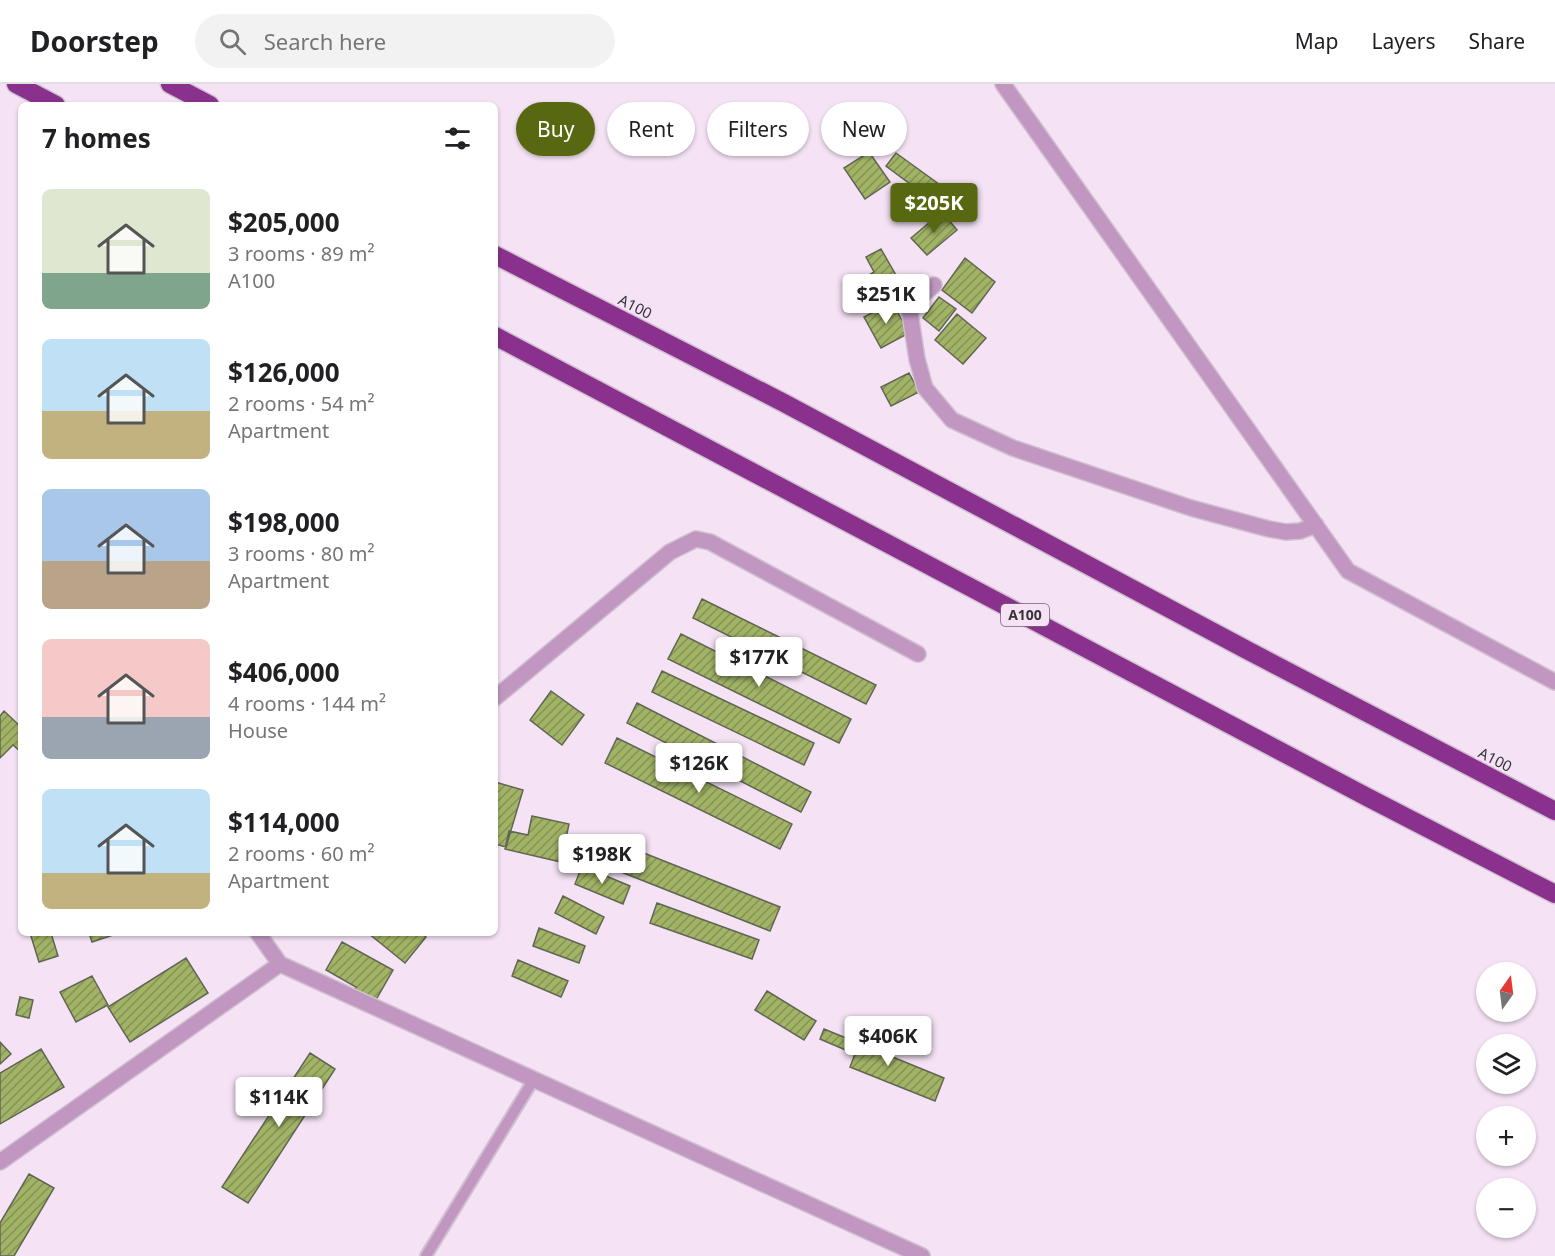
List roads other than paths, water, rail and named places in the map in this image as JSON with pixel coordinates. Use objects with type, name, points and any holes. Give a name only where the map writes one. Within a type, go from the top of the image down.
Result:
[{"type":"highway","points":[[16,84],[50,102]]},
{"type":"highway","points":[[170,84],[204,102]]},
{"type":"highway","name":"A100","points":[[498,257],[784,403],[1203,627],[1555,811]]},
{"type":"highway","name":"A100","points":[[498,338],[1555,894]]},
{"type":"street","points":[[1003,84],[1348,571],[1555,682]]},
{"type":"street","points":[[934,285],[909,307],[917,359],[925,388],[952,420],[1013,448],[1191,508],[1269,530],[1300,531],[1316,525]]},
{"type":"street","points":[[498,695],[670,552],[696,538],[711,542],[918,654]]},
{"type":"street","points":[[260,936],[280,964],[922,1256]]},
{"type":"street","points":[[0,1162],[280,964]]},
{"type":"lane","points":[[426,1256],[534,1079]]}]
